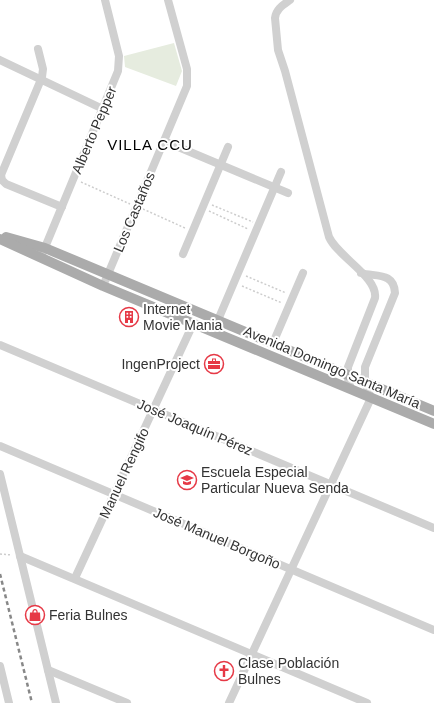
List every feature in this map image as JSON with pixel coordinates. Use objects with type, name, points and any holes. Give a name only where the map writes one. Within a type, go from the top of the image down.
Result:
[{"type":"main road","name":"Avenida Domingo Santa María","points":[[0,236],[108,275],[434,411]]},
{"type":"main road","name":"Avenida Domingo Santa María","points":[[0,240],[43,252],[103,286],[434,424]]},
{"type":"street","name":"Alberto Pepper","points":[[43,252],[117,75],[120,62],[105,0]]},
{"type":"street","name":"Los Castaños","points":[[103,286],[188,81],[187,69],[168,0]]},
{"type":"street","points":[[290,0],[279,8],[276,13],[275,18],[278,50],[285,71],[328,237],[336,249],[361,273],[374,288],[376,293],[349,364],[349,385],[352,389]]},
{"type":"street","points":[[38,49],[43,69],[41,80],[0,174],[2,180],[6,184],[62,207]]},
{"type":"street","points":[[0,60],[103,109]]},
{"type":"street","points":[[164,141],[288,193]]},
{"type":"street","points":[[183,254],[228,147]]},
{"type":"street","points":[[218,320],[281,172]]},
{"type":"street","points":[[273,343],[303,273]]},
{"type":"street","points":[[229,703],[371,398],[365,382],[364,373],[367,360],[395,293],[395,288],[386,277],[361,273]]},
{"type":"street","name":"Manuel Rengifo","points":[[75,578],[193,324]]},
{"type":"street","name":"José Joaquín Pérez","points":[[0,345],[434,528]]},
{"type":"street","name":"José Manuel Borgoño","points":[[0,446],[434,630]]},
{"type":"street","points":[[0,474],[56,703]]},
{"type":"street","points":[[20,556],[367,703]]},
{"type":"street","points":[[0,666],[9,703]]},
{"type":"street","points":[[48,670],[127,703]]},
{"type":"path","points":[[203,205],[257,228]]},
{"type":"path","points":[[203,205],[257,228]]},
{"type":"path","points":[[238,273],[293,296]]},
{"type":"path","points":[[234,282],[289,306]]},
{"type":"path","points":[[0,554],[20,556]]},
{"type":"shaded area","points":[[174,43],[182,71],[176,86],[125,67],[124,56]]},
{"type":"railway","points":[[0,574],[32,703]]},
{"type":"place","name":"Internet Movie Mania","points":[[129,317]]},
{"type":"place","name":"IngenProject","points":[[214,364]]},
{"type":"place","name":"Escuela Especial Particular Nueva Senda","points":[[187,480]]},
{"type":"place","name":"Feria Bulnes","points":[[35,615]]},
{"type":"place","name":"Clase Población Bulnes","points":[[224,671]]},
{"type":"district","name":"VILLA CCU","points":[[150,145]]}]
